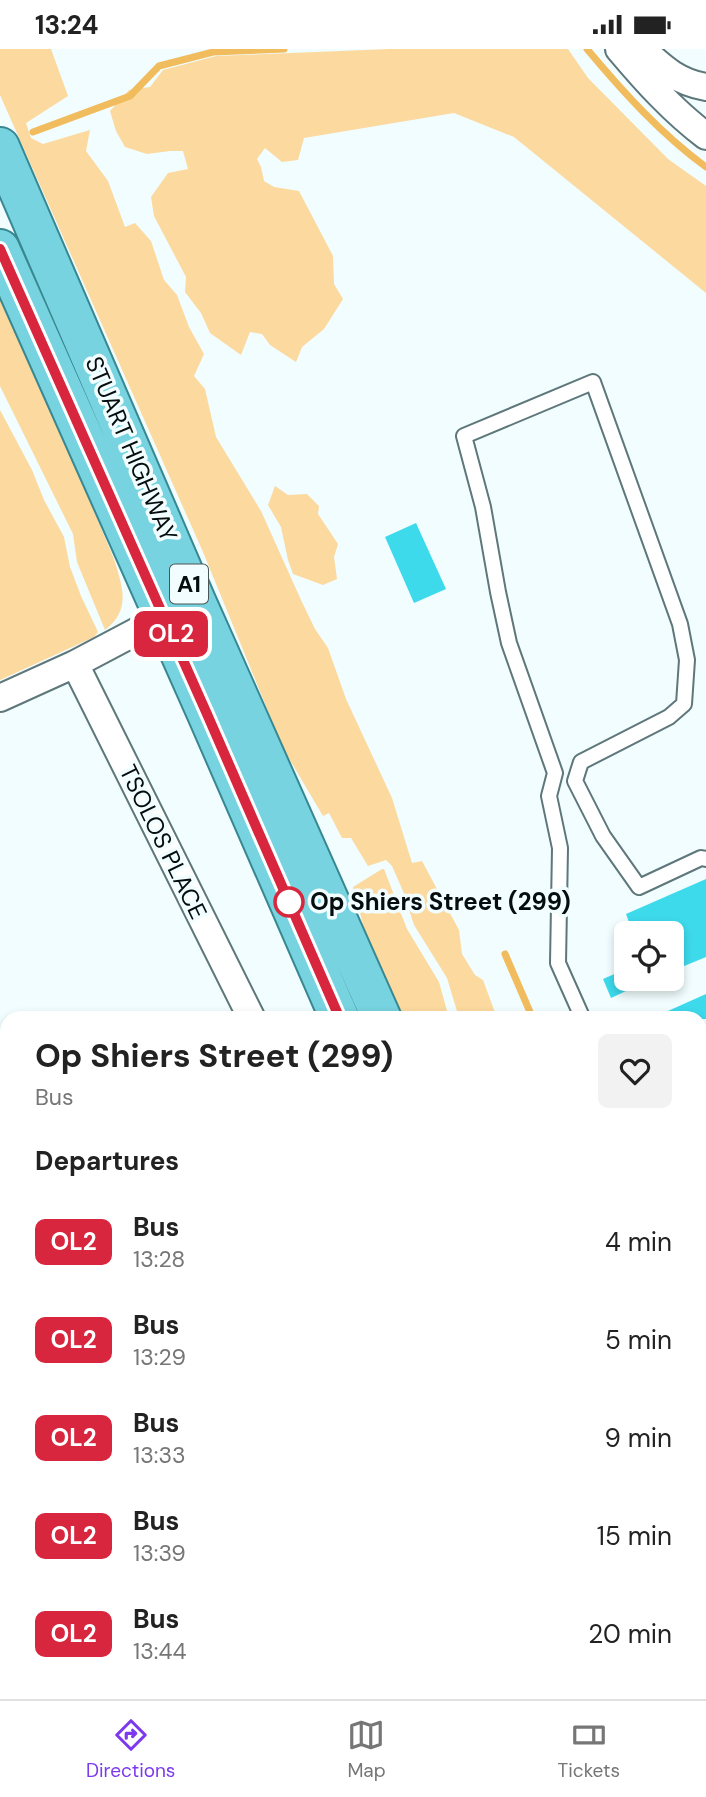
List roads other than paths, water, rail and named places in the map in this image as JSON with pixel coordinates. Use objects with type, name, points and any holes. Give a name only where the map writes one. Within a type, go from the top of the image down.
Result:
[{"type":"highway","name":"STUART HIGHWAY","points":[[0,147],[337,1011]]},
{"type":"highway","name":"STUART HIGHWAY","points":[[0,249],[378,1011]]},
{"type":"street","points":[[619,49],[675,111],[705,134]]},
{"type":"street","points":[[642,49],[669,73],[691,85],[706,87]]},
{"type":"street","points":[[0,698],[75,664],[180,609]]},
{"type":"street","name":"TSOLOS PLACE","points":[[75,664],[248,1011]]},
{"type":"lane","points":[[579,1011],[558,963],[560,848],[549,796],[555,773],[509,643],[483,507],[464,436],[593,382],[680,624],[687,660],[684,704],[669,717],[581,762],[575,781],[603,836],[639,887],[701,858],[706,859]]},
{"type":"waterway","points":[[33,132],[130,96],[159,66],[213,52],[284,49]]},
{"type":"waterway","points":[[587,49],[643,112],[673,141],[706,167]]},
{"type":"waterway","points":[[505,954],[530,1011]]},
{"type":"place","name":"Op Shiers Street (299)","points":[[289,902]]}]
